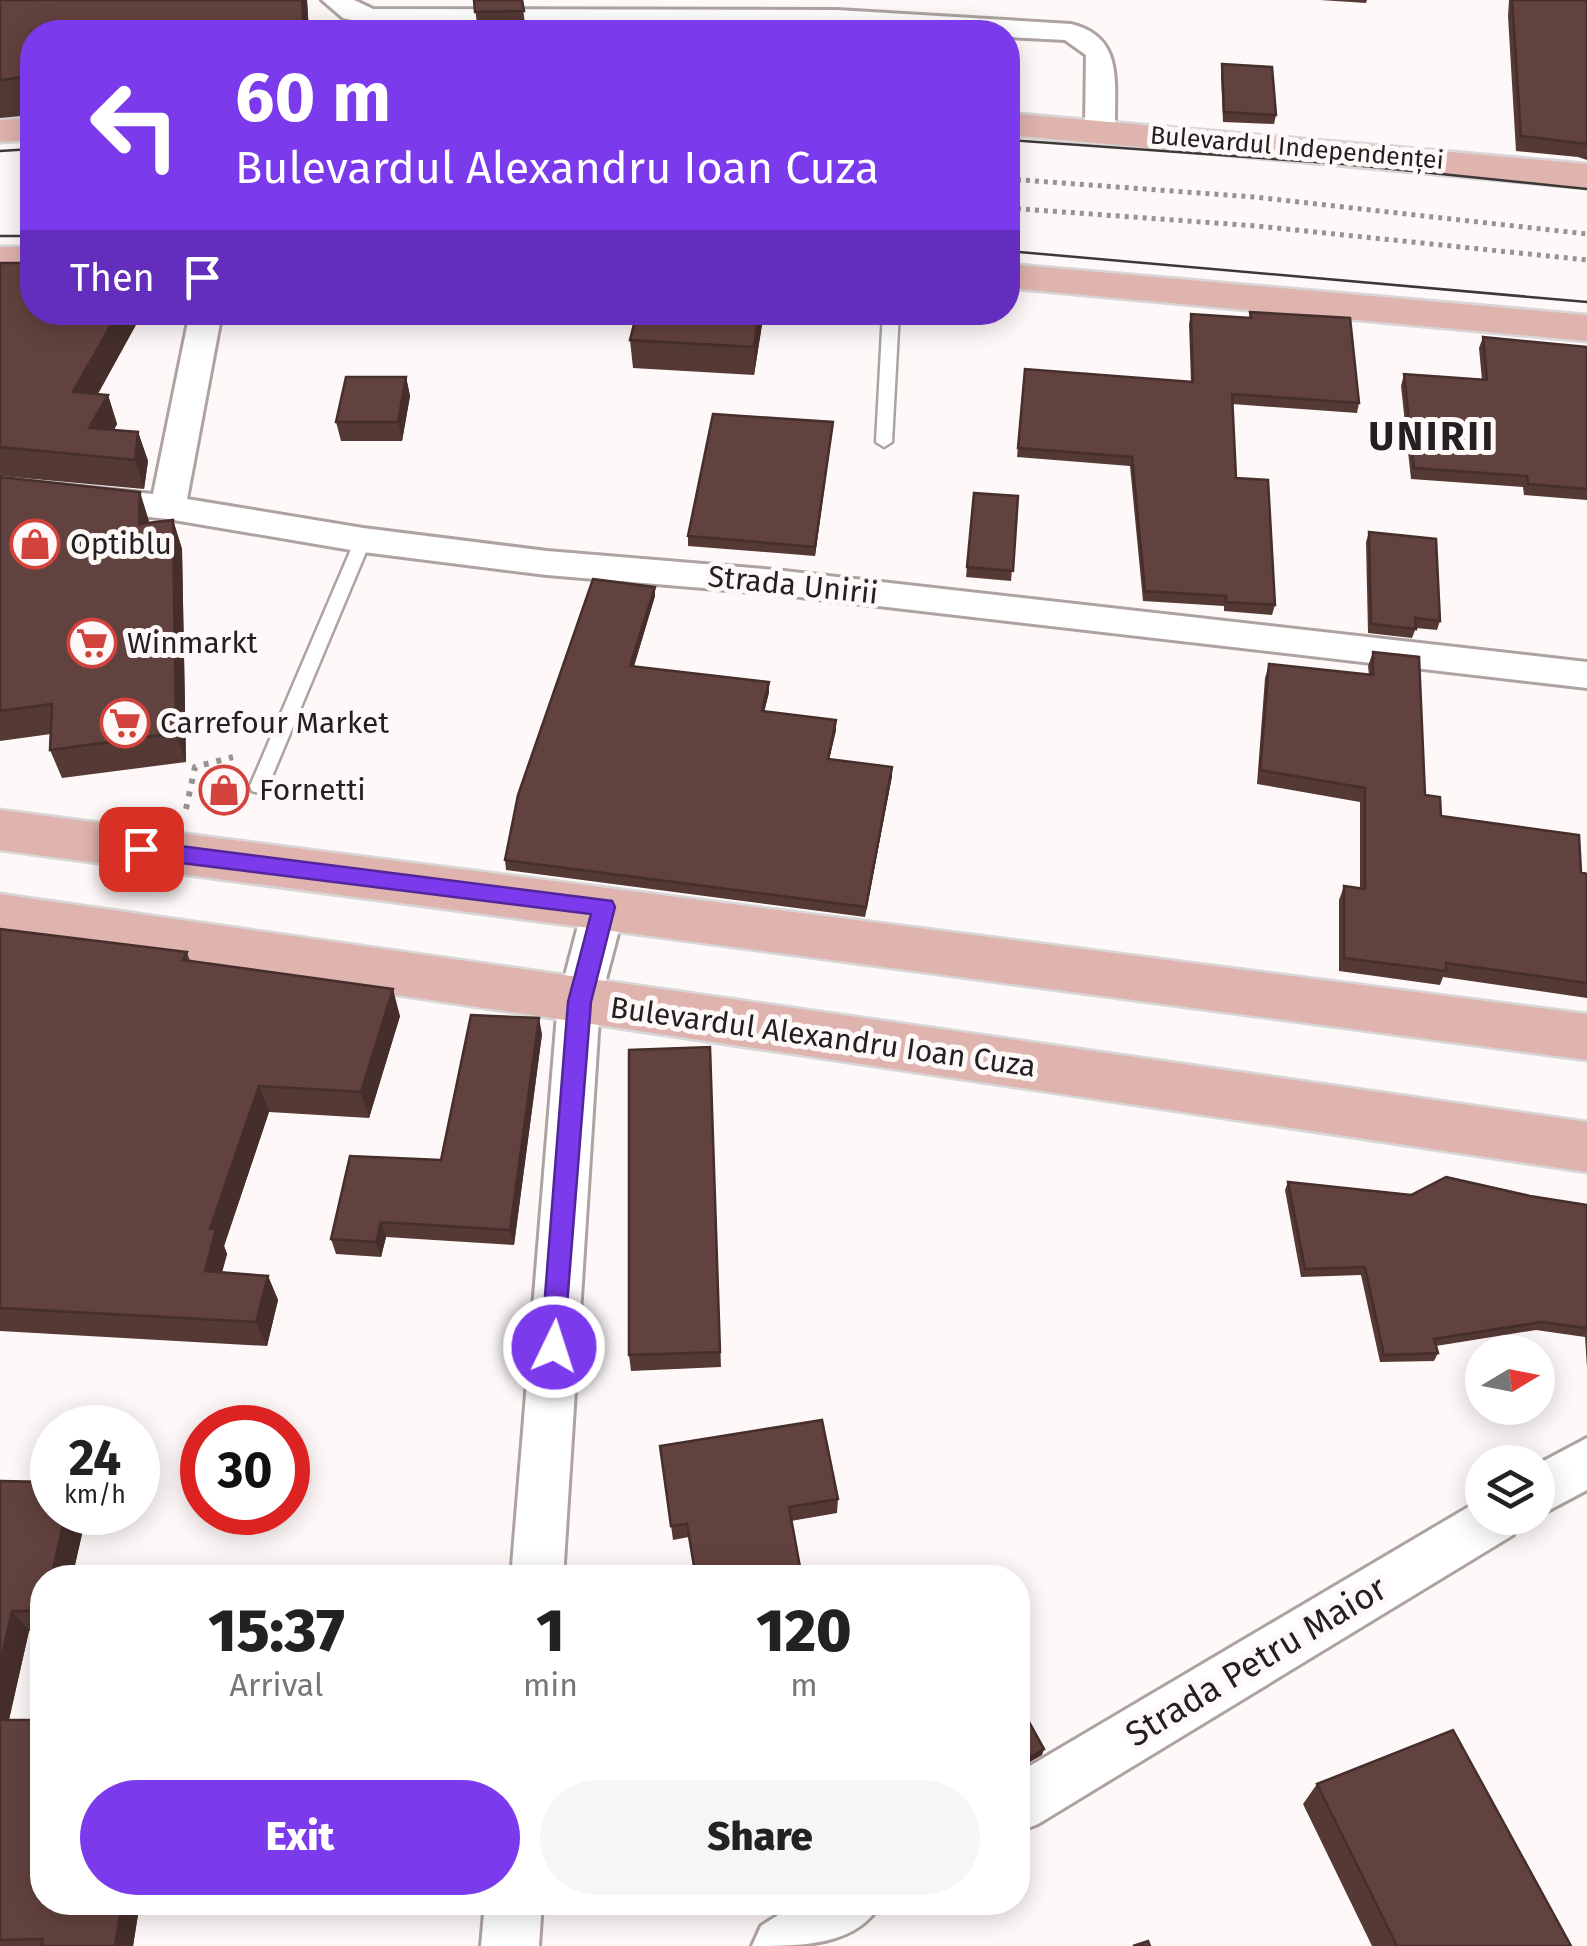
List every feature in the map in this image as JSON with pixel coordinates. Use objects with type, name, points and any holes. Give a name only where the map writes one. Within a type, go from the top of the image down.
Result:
[{"type":"main road","name":"Bulevardul Independenței","points":[[1020,125],[1587,176]]},
{"type":"main road","points":[[1020,277],[1587,328]]},
{"type":"main road","points":[[0,830],[1587,1037]]},
{"type":"main road","name":"Bulevardul Alexandru Ioan Cuza","points":[[0,915],[1587,1147]]},
{"type":"street","points":[[336,0],[353,12],[372,17],[871,20]]},
{"type":"street","points":[[1020,29],[1072,32],[1094,46],[1100,54],[1100,130]]},
{"type":"street","points":[[168,506],[203,325]]},
{"type":"street","name":"Strada Unirii","points":[[0,490],[168,506],[363,540],[775,582],[1587,675]]},
{"type":"street","points":[[538,1565],[579,1002],[604,907]]},
{"type":"street","points":[[1555,1482],[1587,1462]]},
{"type":"street","name":"Strada Petru Maior","points":[[1030,1797],[1467,1535]]},
{"type":"street","points":[[510,1946],[513,1915]]},
{"type":"street","points":[[780,1946],[831,1915]]},
{"type":"lane","points":[[884,442],[890,325]]},
{"type":"lane","points":[[259,786],[363,540]]},
{"type":"path","points":[[1020,180],[1254,197],[1587,234]]},
{"type":"path","points":[[1020,209],[1257,226],[1587,260]]},
{"type":"path","points":[[176,854],[195,767],[278,745]]},
{"type":"building","points":[[0,0],[302,0],[303,20],[20,20],[20,78],[0,80]]},
{"type":"building","points":[[474,0],[522,0],[524,11],[475,12]]},
{"type":"building","points":[[1512,0],[1587,0],[1587,144],[1521,136]]},
{"type":"building","points":[[1222,64],[1272,67],[1276,115],[1224,112]]},
{"type":"building","points":[[0,263],[20,263],[20,325],[111,325],[73,392],[108,395],[89,428],[138,432],[135,460],[0,447]]},
{"type":"building","points":[[1250,312],[1350,318],[1359,403],[1232,394],[1236,478],[1268,480],[1275,605],[1226,602],[1226,596],[1145,591],[1132,457],[1018,448],[1025,369],[1193,382],[1191,314],[1251,318]]},
{"type":"building","points":[[634,325],[757,325],[754,347],[630,340]]},
{"type":"building","points":[[1483,337],[1587,347],[1587,489],[1528,484],[1527,476],[1414,468],[1404,374],[1487,380]]},
{"type":"building","points":[[346,377],[406,377],[398,422],[336,422]]},
{"type":"building","points":[[713,414],[833,422],[815,547],[688,536]]},
{"type":"building","name":"Winmarkt","points":[[0,477],[140,492],[139,524],[173,520],[176,733],[50,750],[52,704],[0,711]]},
{"type":"building","points":[[974,493],[1018,496],[1013,571],[967,567]]},
{"type":"building","points":[[1369,532],[1436,539],[1440,621],[1415,618],[1416,629],[1371,624]]},
{"type":"building","points":[[593,579],[655,587],[630,666],[769,682],[762,711],[836,720],[828,759],[892,767],[866,907],[505,860],[518,795]]},
{"type":"building","points":[[1373,652],[1419,657],[1425,795],[1440,797],[1441,816],[1579,835],[1581,872],[1587,874],[1587,983],[1446,963],[1446,971],[1344,958],[1344,886],[1365,889],[1365,788],[1260,770],[1269,664],[1373,675]]},
{"type":"building","points":[[0,929],[187,952],[183,960],[393,989],[361,1092],[259,1086],[210,1229],[216,1229],[205,1271],[268,1276],[256,1322],[0,1308]]},
{"type":"building","points":[[471,1015],[539,1018],[510,1230],[381,1222],[376,1242],[331,1239],[350,1156],[441,1160]]},
{"type":"building","points":[[710,1047],[720,1352],[629,1355],[629,1050]]},
{"type":"building","points":[[1446,1177],[1587,1205],[1587,1328],[1541,1322],[1434,1339],[1438,1353],[1384,1355],[1365,1267],[1305,1269],[1288,1182],[1411,1195]]},
{"type":"building","points":[[822,1420],[838,1499],[789,1507],[800,1565],[694,1565],[687,1524],[671,1526],[660,1446]]},
{"type":"building","points":[[0,1481],[30,1482],[30,1535],[61,1535],[54,1565],[30,1565],[30,1611],[12,1611],[0,1664]]},
{"type":"building","points":[[0,1720],[30,1720],[30,1915],[120,1915],[115,1946],[41,1946],[43,1939],[0,1940]]},
{"type":"building","points":[[1030,1724],[1044,1749],[1030,1757]]},
{"type":"building","points":[[1453,1730],[1571,1946],[1397,1946],[1317,1784]]},
{"type":"tram line","points":[[1020,141],[1344,164],[1587,189]]},
{"type":"tram line","points":[[0,151],[20,150]]},
{"type":"tram line","points":[[0,236],[20,236]]},
{"type":"tram line","points":[[1020,252],[1587,302]]},
{"type":"place","name":"Optiblu","points":[[35,544]]},
{"type":"place","name":"Winmarkt","points":[[92,643]]},
{"type":"place","name":"Carrefour Market","points":[[125,723]]},
{"type":"place","name":"Fornetti","points":[[224,790]]},
{"type":"district","name":"UNIRII","points":[[1432,436]]},
{"type":"route","points":[[141,849],[604,907],[579,1002],[554,1347]]}]
